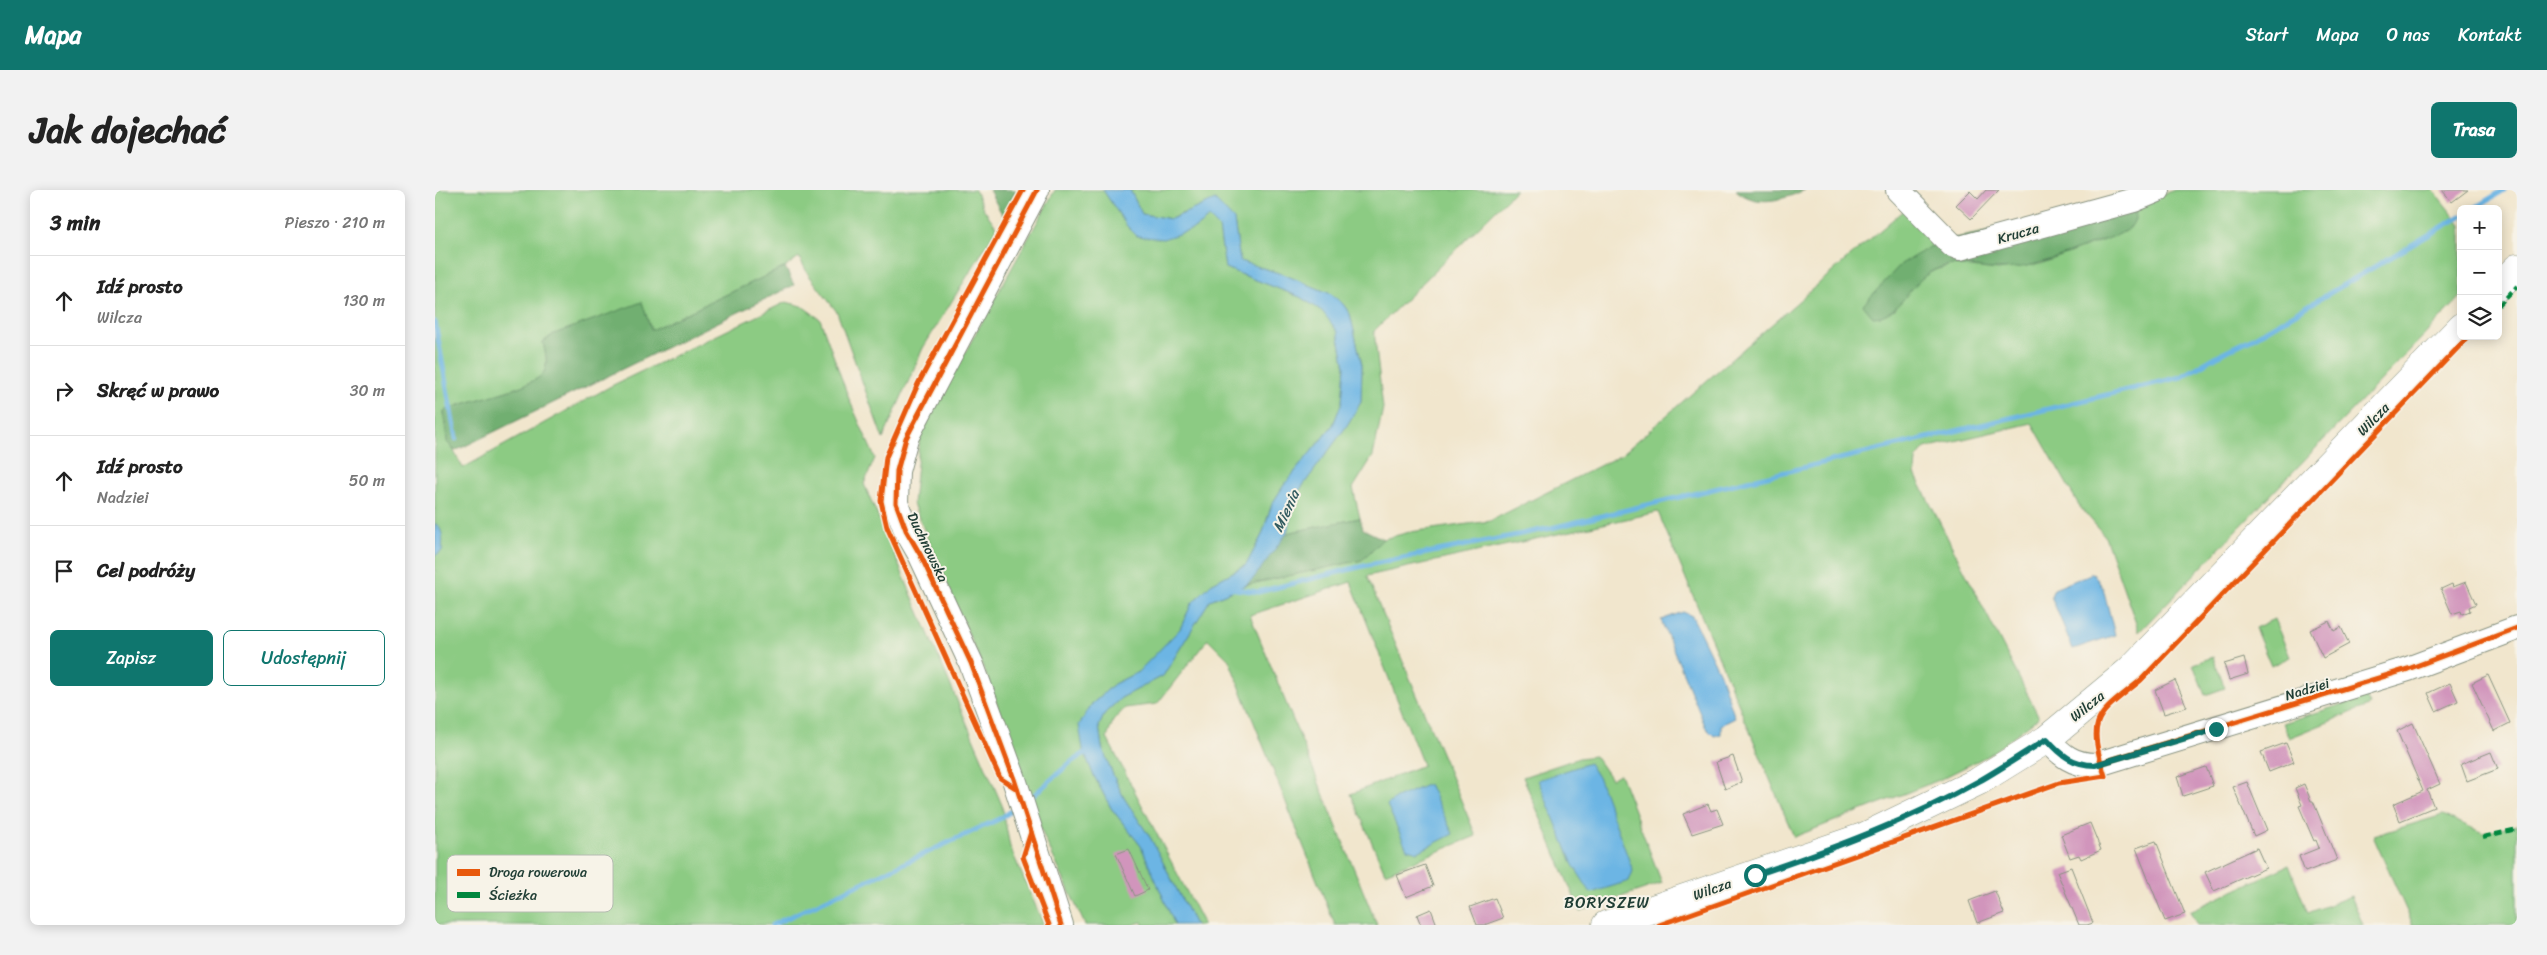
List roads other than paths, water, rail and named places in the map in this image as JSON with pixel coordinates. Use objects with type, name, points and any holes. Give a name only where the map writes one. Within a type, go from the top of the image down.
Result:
[{"type":"main road","points":[[2502,283],[2517,268]]},
{"type":"main road","name":"Wilcza","points":[[1606,925],[1863,837],[1979,781],[2047,739],[2129,671],[2457,331]]},
{"type":"street","name":"Duchnowska","points":[[1037,190],[906,438],[897,472],[896,503],[906,530],[921,556],[971,663],[1022,804],[1061,925]]},
{"type":"street","name":"Krucza","points":[[1898,190],[1952,246],[1960,248],[2133,200],[2158,190]]},
{"type":"street","name":"Nadziei","points":[[2047,739],[2057,751],[2074,762],[2082,765],[2101,763],[2408,669],[2517,628]]},
{"type":"water","name":"Mienia","points":[[1103,190],[1130,190],[1142,214],[1171,219],[1215,200],[1234,220],[1240,261],[1285,275],[1331,294],[1343,304],[1350,314],[1362,365],[1361,402],[1346,427],[1296,495],[1287,533],[1253,579],[1246,585],[1210,600],[1163,676],[1121,698],[1105,713],[1099,726],[1102,747],[1124,798],[1151,839],[1195,925],[1175,925],[1141,846],[1111,808],[1093,774],[1083,749],[1079,725],[1092,704],[1114,684],[1138,672],[1180,629],[1192,603],[1211,584],[1246,565],[1262,535],[1272,504],[1284,485],[1333,425],[1342,402],[1345,367],[1338,332],[1322,311],[1300,297],[1225,268],[1219,228],[1209,218],[1194,229],[1163,239],[1137,236],[1127,226]]},
{"type":"water","points":[[435,523],[440,529],[443,539],[442,551],[435,556]]},
{"type":"water","points":[[2093,573],[2103,588],[2115,635],[2073,649],[2051,596],[2054,589]]},
{"type":"water","points":[[1683,612],[1692,616],[1720,674],[1735,718],[1721,725],[1721,734],[1714,736],[1706,728],[1661,620]]},
{"type":"water","points":[[1589,763],[1599,779],[1633,871],[1629,881],[1591,893],[1573,865],[1538,780]]},
{"type":"water","points":[[1429,784],[1453,834],[1418,852],[1407,849],[1387,805],[1396,798]]},
{"type":"waterway","points":[[2480,205],[2504,190]]},
{"type":"waterway","points":[[1229,588],[1258,592],[1363,566],[1551,528],[2181,377],[2253,338],[2457,218]]},
{"type":"waterway","points":[[435,322],[456,439]]},
{"type":"waterway","points":[[1027,801],[1071,762],[1090,750]]},
{"type":"waterway","points":[[772,925],[1001,818],[1017,807]]},
{"type":"district","name":"BORYSZEW","points":[[1607,902]]}]
